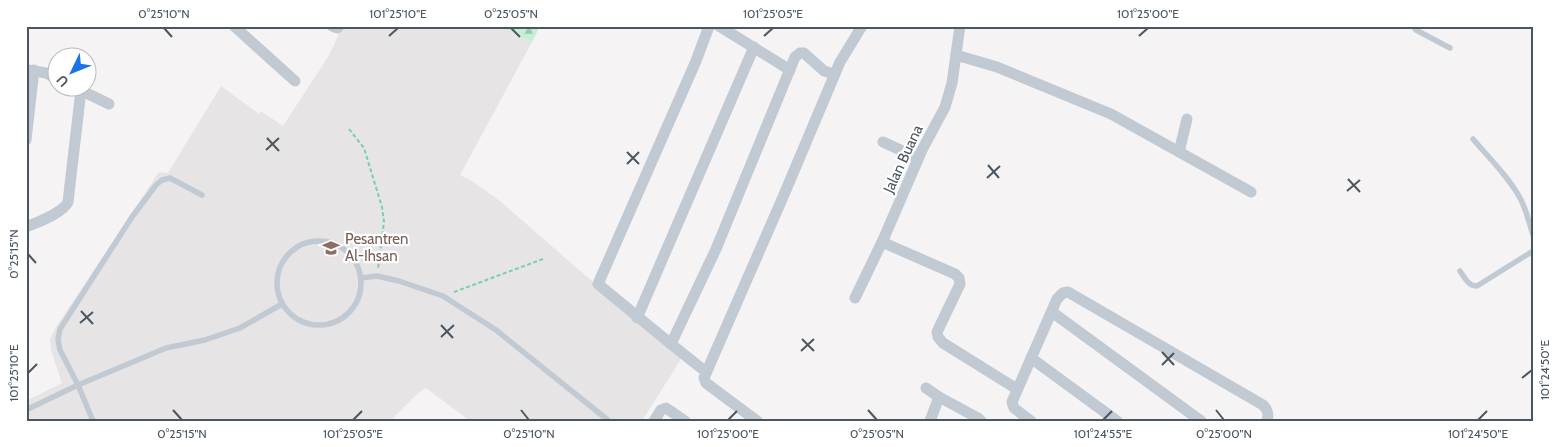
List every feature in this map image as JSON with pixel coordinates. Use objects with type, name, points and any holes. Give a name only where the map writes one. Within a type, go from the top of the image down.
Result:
[{"type":"street","points":[[234,26],[296,81]]},
{"type":"street","points":[[332,26],[337,28],[339,26]]},
{"type":"street","points":[[707,371],[637,318],[598,284],[710,26]]},
{"type":"street","points":[[719,26],[790,70]]},
{"type":"street","points":[[757,421],[706,383],[704,378],[834,74],[862,26]]},
{"type":"street","name":"Jalan Buana","points":[[855,298],[882,242],[918,158],[945,107],[952,83],[960,26]]},
{"type":"street","points":[[637,318],[754,47]]},
{"type":"street","points":[[671,344],[716,249],[795,58],[800,53],[804,53],[824,71],[834,74]]},
{"type":"street","points":[[956,55],[997,67],[1111,114],[1251,192]]},
{"type":"street","points":[[26,140],[30,70],[48,74]]},
{"type":"street","points":[[26,227],[66,207],[68,202],[77,98]]},
{"type":"street","points":[[97,98],[109,104]]},
{"type":"street","points":[[1179,152],[1187,119]]},
{"type":"street","points":[[883,142],[918,158]]},
{"type":"street","points":[[882,242],[955,274],[959,278],[960,284],[937,332],[938,337],[943,343],[1017,389]]},
{"type":"street","points":[[1032,421],[1014,408],[1012,402],[1057,299],[1063,293],[1068,292],[1263,405],[1268,410],[1267,421]]},
{"type":"street","points":[[1052,312],[1201,421]]},
{"type":"street","points":[[1031,358],[1117,421]]},
{"type":"street","points":[[926,388],[981,421]]},
{"type":"street","points":[[930,421],[939,397]]},
{"type":"street","points":[[654,421],[661,410],[666,408],[685,421]]},
{"type":"lane","points":[[1413,26],[1416,30],[1450,48]]},
{"type":"lane","points":[[1474,139],[1520,197],[1533,235]]},
{"type":"lane","points":[[93,421],[78,385],[60,350],[58,339],[60,329],[132,217],[162,180],[170,178],[202,195]]},
{"type":"lane","points":[[313,241],[330,242],[345,249],[356,262],[361,278],[360,294],[353,309],[340,320],[325,326],[308,324],[293,317],[282,304],[277,288],[278,272],[285,257],[298,246],[313,241]]},
{"type":"lane","points":[[1460,271],[1469,284],[1477,286],[1533,251]]},
{"type":"lane","points":[[361,278],[377,276],[399,281],[443,296],[496,330],[608,421]]},
{"type":"lane","points":[[26,410],[78,385],[166,348],[205,340],[240,328],[282,304]]},
{"type":"path","points":[[349,129],[364,148],[382,207],[384,222],[377,276]]},
{"type":"path","points":[[443,296],[543,258]]},
{"type":"shaded area","name":"Pesantren Al-Ihsan","points":[[343,26],[503,26],[532,42],[460,175],[472,181],[500,201],[681,359],[642,421],[470,421],[426,388],[418,393],[390,421],[26,421],[26,401],[62,383],[51,350],[50,339],[56,327],[159,172],[168,173],[221,86],[259,114],[261,111],[283,126],[328,57]]},
{"type":"green space","points":[[502,26],[540,26],[532,42]]},
{"type":"place","name":"Pesantren Al-Ihsan","points":[[331,248]]}]
